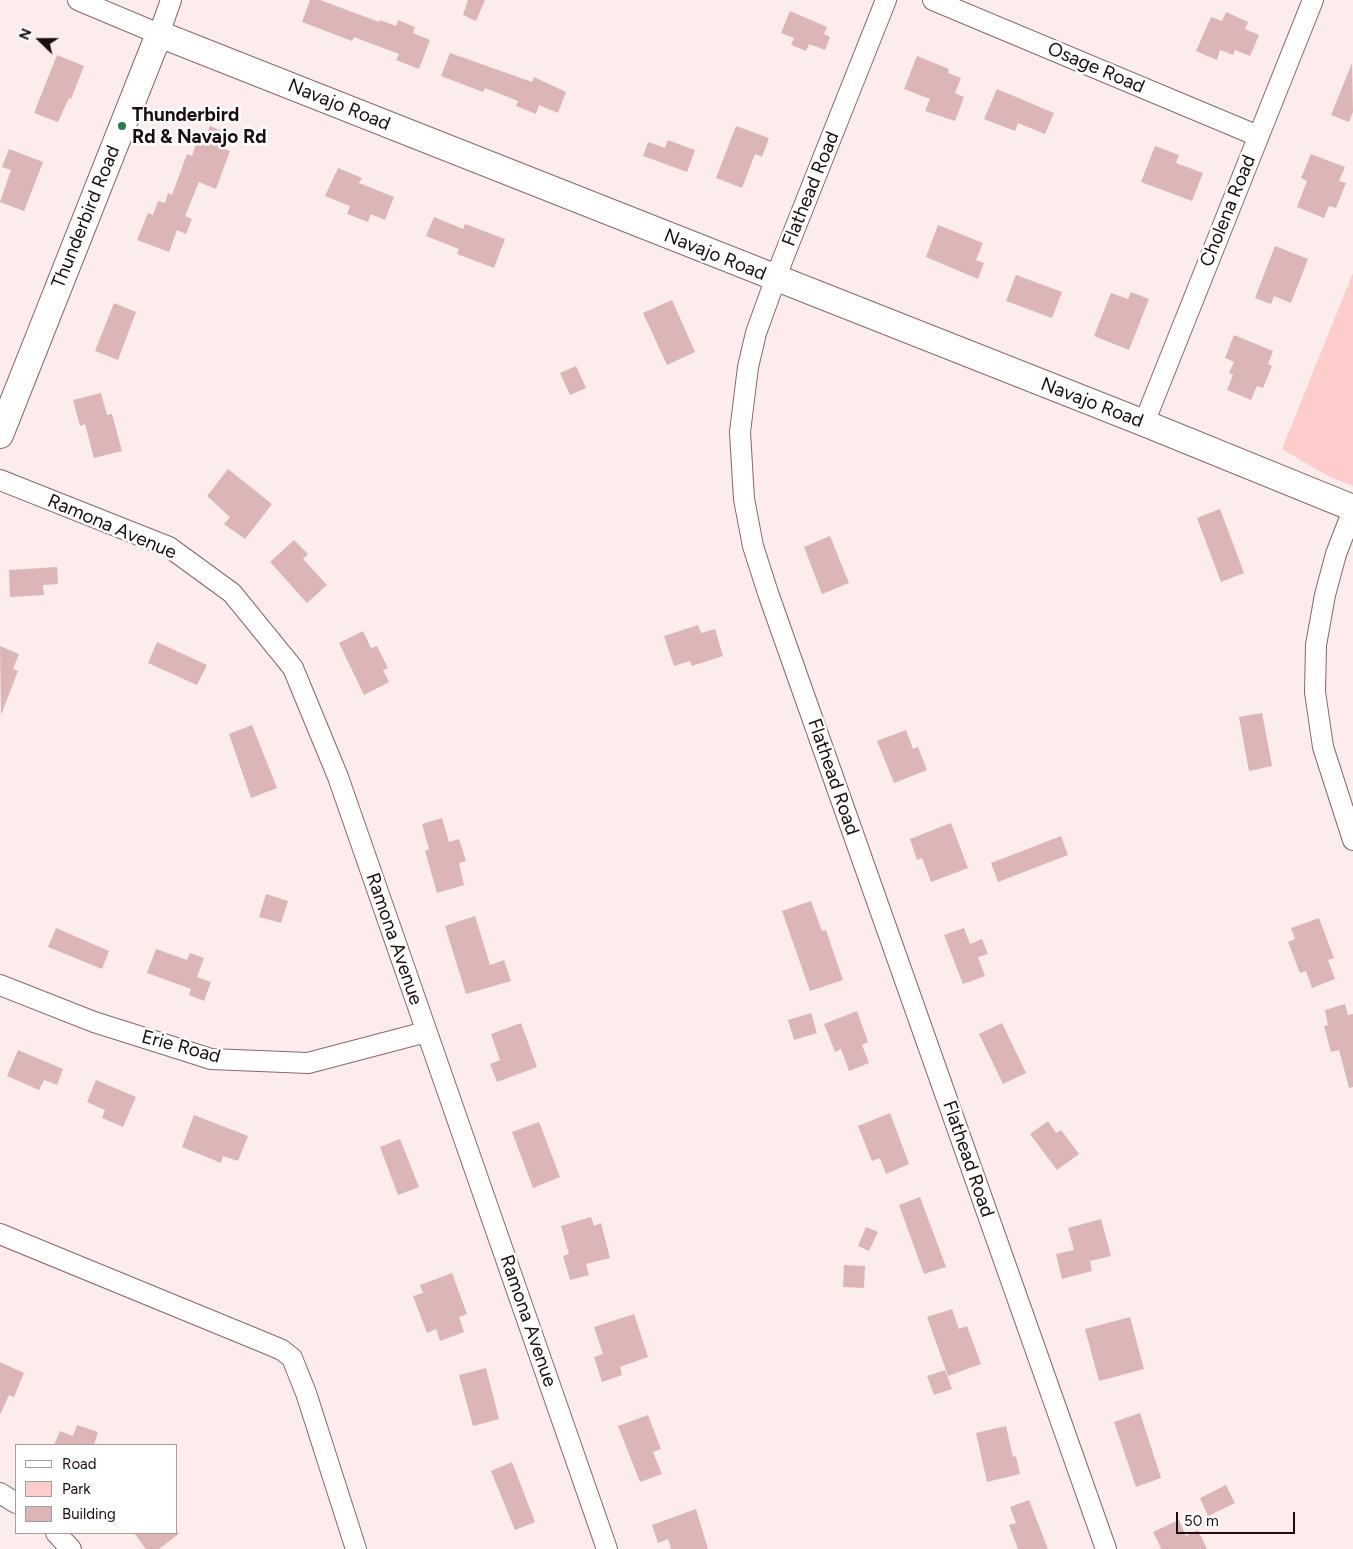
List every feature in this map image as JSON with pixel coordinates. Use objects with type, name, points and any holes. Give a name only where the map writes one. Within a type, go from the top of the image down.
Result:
[{"type":"main road","name":"Navajo Road","points":[[159,34],[775,279],[1144,423],[1353,509]]},
{"type":"main road","name":"Thunderbird Road","points":[[0,435],[159,34]]},
{"type":"street","name":"Navajo Road","points":[[78,0],[159,34]]},
{"type":"street","name":"Thunderbird Road","points":[[159,34],[172,0]]},
{"type":"street","name":"Flathead Road","points":[[886,0],[775,279],[756,333],[748,367],[740,432],[744,499],[753,546],[1106,1549]]},
{"type":"street","name":"Osage Road","points":[[933,0],[1258,136]]},
{"type":"street","name":"Cholena Road","points":[[1144,423],[1313,0]]},
{"type":"street","name":"Ramona Avenue","points":[[0,480],[169,547],[232,593],[293,668],[338,777],[608,1549]]},
{"type":"street","points":[[1353,509],[1336,554],[1324,595],[1316,645],[1315,692],[1323,747],[1353,840]]},
{"type":"street","name":"Erie Road","points":[[0,985],[94,1022],[211,1059],[308,1063],[426,1032]]},
{"type":"street","points":[[0,1234],[282,1350],[292,1358],[306,1393],[356,1549]]},
{"type":"street","points":[[0,1493],[15,1502]]},
{"type":"street","points":[[57,1534],[71,1549]]},
{"type":"green space","points":[[1353,273],[1353,486],[1328,476],[1282,449]]},
{"type":"building","points":[[310,0],[320,0],[379,22],[380,20],[396,26],[398,20],[415,27],[413,33],[430,40],[419,69],[396,60],[399,54],[354,37],[352,41],[302,22]]},
{"type":"building","points":[[468,0],[485,0],[476,21],[463,15]]},
{"type":"building","points":[[790,11],[827,27],[824,34],[830,37],[825,50],[809,44],[806,51],[791,45],[794,38],[781,33]]},
{"type":"building","points":[[1226,12],[1248,22],[1245,29],[1259,35],[1250,56],[1235,50],[1233,55],[1220,50],[1217,60],[1196,51],[1211,17],[1222,21]]},
{"type":"building","points":[[450,53],[532,82],[534,77],[566,92],[558,113],[539,105],[536,114],[516,106],[518,101],[485,88],[483,92],[441,76]]},
{"type":"building","points":[[57,55],[84,66],[71,99],[69,98],[58,122],[34,113]]},
{"type":"building","points":[[917,56],[949,69],[948,73],[961,78],[955,93],[964,97],[955,121],[925,111],[930,99],[904,89]]},
{"type":"building","points":[[1352,63],[1353,112],[1349,122],[1331,115]]},
{"type":"building","points":[[997,89],[1054,113],[1045,134],[1018,123],[1015,131],[984,119]]},
{"type":"building","points":[[210,126],[227,133],[222,148],[230,151],[216,189],[199,182],[185,216],[192,219],[186,234],[177,230],[169,252],[137,240],[148,213],[153,215],[158,201],[165,203],[168,193],[172,195],[187,154],[192,156],[196,144],[202,146]]},
{"type":"building","points":[[736,126],[769,138],[762,157],[755,154],[742,188],[716,178]]},
{"type":"building","points":[[668,140],[695,150],[687,172],[643,156],[648,142],[665,148]]},
{"type":"building","points":[[1155,146],[1179,155],[1176,163],[1203,173],[1192,201],[1141,182]]},
{"type":"building","points":[[9,149],[43,162],[24,211],[0,202],[11,170],[2,167]]},
{"type":"building","points":[[1311,154],[1345,167],[1339,181],[1346,183],[1336,208],[1329,206],[1324,218],[1297,207],[1307,181],[1301,178]]},
{"type":"building","points":[[338,168],[362,178],[359,183],[394,197],[385,220],[371,214],[368,222],[347,214],[350,206],[325,196]]},
{"type":"building","points":[[434,217],[463,229],[465,224],[505,239],[494,268],[457,254],[459,249],[426,236]]},
{"type":"building","points":[[938,225],[983,243],[976,260],[984,263],[978,279],[926,257]]},
{"type":"building","points":[[1275,246],[1308,259],[1291,303],[1274,296],[1271,304],[1255,298]]},
{"type":"building","points":[[1016,275],[1062,292],[1052,318],[1006,301]]},
{"type":"building","points":[[1131,292],[1149,299],[1129,350],[1094,336],[1111,293],[1128,299]]},
{"type":"building","points":[[672,300],[695,352],[667,365],[643,313]]},
{"type":"building","points":[[114,303],[136,312],[118,360],[95,351]]},
{"type":"building","points":[[1234,335],[1273,351],[1268,364],[1272,366],[1263,388],[1257,386],[1251,400],[1227,390],[1233,375],[1229,373],[1234,362],[1225,358]]},
{"type":"building","points":[[576,366],[586,388],[570,395],[560,373]]},
{"type":"building","points":[[101,393],[107,415],[112,414],[122,451],[94,458],[85,424],[80,426],[73,400]]},
{"type":"building","points":[[228,469],[272,504],[245,539],[224,524],[230,517],[207,496]]},
{"type":"building","points":[[1220,509],[1244,573],[1221,582],[1197,518]]},
{"type":"building","points":[[830,536],[849,583],[822,594],[804,547]]},
{"type":"building","points":[[294,540],[308,554],[303,559],[327,585],[307,603],[270,562]]},
{"type":"building","points":[[57,567],[58,584],[43,585],[44,595],[10,597],[9,570]]},
{"type":"building","points":[[698,625],[701,633],[715,629],[723,656],[692,666],[690,661],[674,666],[664,636]]},
{"type":"building","points":[[363,631],[371,648],[377,646],[388,668],[383,670],[389,682],[364,695],[339,643]]},
{"type":"building","points":[[157,642],[207,665],[197,685],[148,663]]},
{"type":"building","points":[[0,646],[19,654],[13,669],[18,671],[1,715]]},
{"type":"building","points":[[1262,713],[1272,766],[1249,771],[1239,717]]},
{"type":"building","points":[[252,725],[277,788],[251,798],[229,734]]},
{"type":"building","points":[[906,730],[913,749],[918,747],[927,770],[894,783],[877,741]]},
{"type":"building","points":[[442,818],[449,842],[459,839],[466,861],[459,863],[464,885],[437,893],[425,851],[429,849],[422,824]]},
{"type":"building","points":[[951,823],[968,868],[931,882],[922,858],[917,860],[910,839]]},
{"type":"building","points":[[1061,836],[1068,855],[998,882],[991,863]]},
{"type":"building","points":[[266,894],[288,901],[281,923],[259,917]]},
{"type":"building","points":[[811,901],[822,931],[826,930],[843,980],[810,991],[782,911]]},
{"type":"building","points":[[475,916],[490,965],[504,960],[511,981],[466,994],[445,926]]},
{"type":"building","points":[[1319,918],[1334,958],[1328,960],[1335,979],[1312,988],[1306,971],[1300,973],[1288,942],[1295,939],[1291,928]]},
{"type":"building","points":[[56,928],[109,951],[102,969],[48,947]]},
{"type":"building","points":[[964,928],[970,944],[982,939],[988,954],[978,957],[985,976],[963,984],[944,935]]},
{"type":"building","points":[[156,949],[187,960],[190,953],[204,958],[197,977],[211,982],[204,1001],[189,995],[191,989],[147,973]]},
{"type":"building","points":[[1345,1004],[1348,1015],[1353,1014],[1353,1087],[1349,1088],[1339,1050],[1331,1052],[1324,1026],[1328,1025],[1325,1010]]},
{"type":"building","points":[[857,1011],[868,1042],[862,1045],[869,1063],[849,1071],[841,1049],[835,1052],[824,1024]]},
{"type":"building","points":[[811,1013],[817,1033],[794,1040],[788,1020]]},
{"type":"building","points":[[521,1023],[537,1067],[497,1082],[490,1064],[500,1060],[491,1034]]},
{"type":"building","points":[[1002,1023],[1026,1073],[1003,1084],[979,1034]]},
{"type":"building","points":[[18,1050],[63,1069],[57,1085],[44,1080],[39,1090],[7,1076]]},
{"type":"building","points":[[96,1080],[136,1097],[123,1127],[102,1118],[105,1110],[87,1102]]},
{"type":"building","points":[[890,1113],[909,1164],[886,1174],[880,1158],[872,1161],[858,1126]]},
{"type":"building","points":[[194,1115],[248,1136],[238,1161],[223,1156],[221,1163],[182,1147]]},
{"type":"building","points":[[1048,1121],[1056,1133],[1061,1130],[1079,1154],[1057,1170],[1030,1134]]},
{"type":"building","points":[[539,1122],[560,1177],[533,1188],[512,1132]]},
{"type":"building","points":[[400,1139],[419,1187],[398,1195],[380,1147]]},
{"type":"building","points":[[920,1197],[946,1267],[924,1274],[899,1205]]},
{"type":"building","points":[[591,1217],[594,1226],[601,1223],[610,1258],[586,1264],[589,1275],[570,1280],[563,1256],[569,1254],[561,1226]]},
{"type":"building","points":[[1101,1219],[1111,1256],[1090,1261],[1092,1271],[1062,1279],[1056,1254],[1074,1250],[1068,1228]]},
{"type":"building","points":[[866,1227],[878,1232],[869,1251],[858,1246]]},
{"type":"building","points":[[844,1265],[865,1266],[864,1288],[843,1287]]},
{"type":"building","points":[[452,1273],[467,1314],[459,1317],[464,1332],[440,1341],[436,1329],[427,1333],[413,1296],[423,1293],[420,1285]]},
{"type":"building","points":[[952,1309],[959,1329],[967,1326],[981,1364],[948,1376],[927,1317]]},
{"type":"building","points":[[634,1314],[648,1357],[620,1367],[622,1375],[602,1382],[594,1357],[603,1354],[594,1327]]},
{"type":"building","points":[[1130,1317],[1144,1369],[1099,1381],[1085,1329]]},
{"type":"building","points":[[0,1362],[24,1373],[14,1397],[9,1395],[0,1415]]},
{"type":"building","points":[[486,1368],[499,1419],[473,1426],[459,1375]]},
{"type":"building","points":[[945,1370],[952,1389],[934,1395],[927,1376]]},
{"type":"building","points":[[1140,1413],[1161,1478],[1136,1487],[1114,1422]]},
{"type":"building","points":[[648,1415],[661,1449],[653,1452],[662,1474],[640,1482],[618,1426]]},
{"type":"building","points":[[77,1425],[98,1432],[94,1444],[54,1444],[60,1431],[73,1436]]},
{"type":"building","points":[[1006,1426],[1013,1457],[1016,1456],[1020,1474],[987,1482],[976,1433]]},
{"type":"building","points":[[512,1462],[535,1522],[515,1530],[491,1471]]},
{"type":"building","points":[[1226,1485],[1235,1503],[1208,1516],[1200,1498]]},
{"type":"building","points":[[1029,1500],[1048,1549],[1018,1549],[1009,1525],[1016,1523],[1010,1507]]},
{"type":"building","points":[[696,1509],[708,1549],[671,1549],[668,1539],[658,1543],[652,1525]]},
{"type":"building","points":[[1179,1520],[1186,1536],[1198,1530],[1207,1549],[1158,1549],[1161,1548],[1153,1532]]},
{"type":"building","points":[[180,1533],[159,1549],[146,1549],[135,1534]]},
{"type":"place","name":"Thunderbird Rd & Navajo Rd","points":[[122,126]]}]
